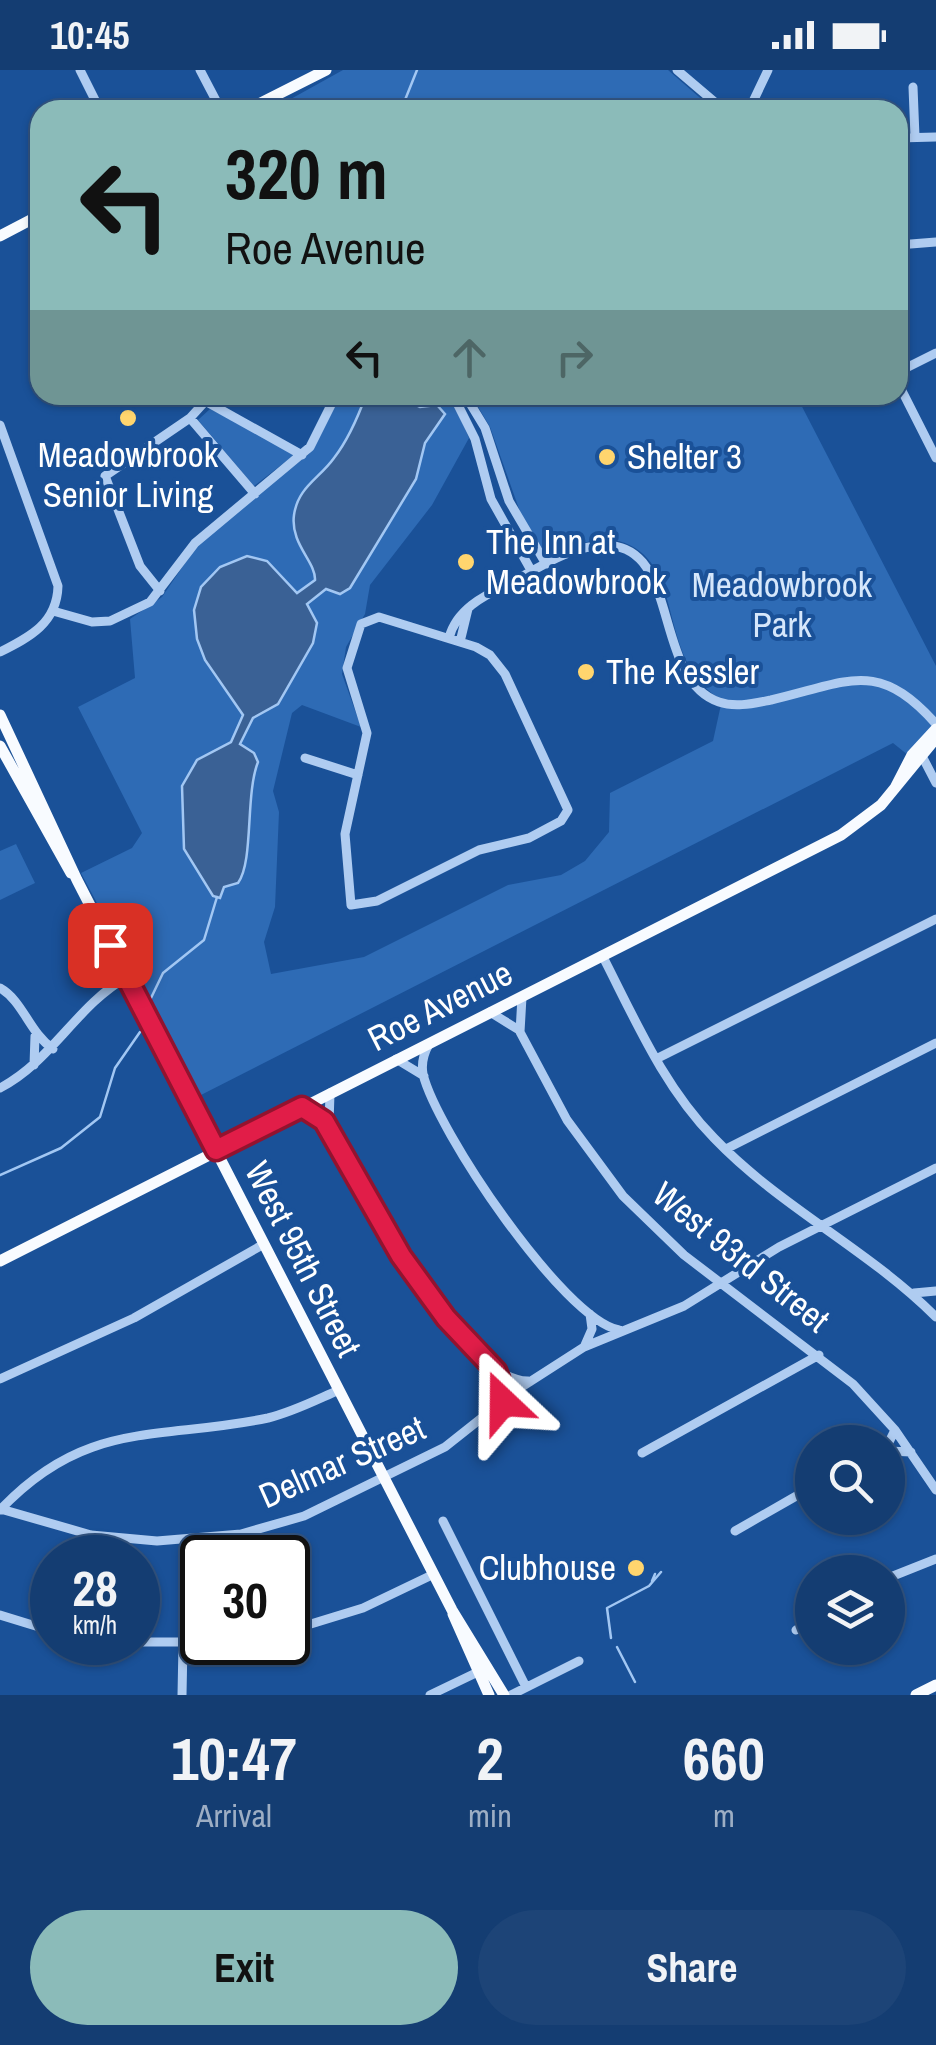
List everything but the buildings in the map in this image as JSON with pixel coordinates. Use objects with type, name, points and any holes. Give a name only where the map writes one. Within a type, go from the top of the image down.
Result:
[{"type":"main road","points":[[267,100],[326,70]]},
{"type":"main road","points":[[0,236],[30,220]]},
{"type":"main road","name":"West 95th Street","points":[[0,716],[77,880],[483,1669],[489,1695]]},
{"type":"main road","name":"Roe Avenue","points":[[896,788],[912,754],[936,726]]},
{"type":"main road","name":"Roe Avenue","points":[[0,1261],[852,829],[896,788],[936,738]]},
{"type":"main road","name":"West 95th Street","points":[[0,746],[61,862],[77,880]]},
{"type":"main road","name":"West 95th Street","points":[[483,1669],[507,1695]]},
{"type":"main road","points":[[916,1695],[936,1685]]},
{"type":"street","points":[[80,70],[95,100]]},
{"type":"street","points":[[200,70],[216,100]]},
{"type":"street","points":[[678,70],[712,100]]},
{"type":"street","points":[[753,100],[768,70]]},
{"type":"street","points":[[914,87],[915,138]]},
{"type":"street","points":[[908,138],[936,137]]},
{"type":"street","points":[[908,245],[936,242]]},
{"type":"street","points":[[908,367],[936,353]]},
{"type":"street","points":[[908,402],[936,458]]},
{"type":"street","points":[[160,592],[140,566],[105,476],[190,418],[202,405]]},
{"type":"street","points":[[218,405],[302,455]]},
{"type":"street","points":[[53,611],[92,622],[110,621],[130,614],[160,592],[194,543],[302,455],[330,405]]},
{"type":"street","points":[[458,405],[476,439],[490,499],[532,572]]},
{"type":"street","points":[[470,405],[485,428],[509,501],[546,564]]},
{"type":"street","points":[[190,418],[255,494]]},
{"type":"street","points":[[0,426],[57,579],[53,611],[34,634],[0,652]]},
{"type":"street","points":[[449,638],[456,620],[468,610],[546,564],[598,545],[620,548],[640,559],[655,580],[686,673],[715,701],[750,704],[864,679],[895,684],[936,726]]},
{"type":"street","points":[[460,642],[468,610]]},
{"type":"street","points":[[378,617],[460,642],[482,650],[500,667],[568,810],[564,818],[529,838],[479,850],[377,901],[352,905],[345,834],[367,733],[347,668],[361,624],[378,617]]},
{"type":"street","points":[[922,756],[936,783]]},
{"type":"street","points":[[305,758],[358,776]]},
{"type":"street","points":[[656,1060],[936,919]]},
{"type":"street","points":[[602,956],[656,1060],[680,1097],[726,1149],[936,1317]]},
{"type":"street","points":[[0,1088],[53,1049],[100,994],[127,977]]},
{"type":"street","points":[[0,988],[14,999],[35,1036],[53,1049]]},
{"type":"street","points":[[489,1012],[520,1032],[524,994]]},
{"type":"street","name":"West 93rd Street","points":[[520,1032],[567,1120],[599,1168],[662,1236],[853,1384],[890,1425]]},
{"type":"street","points":[[34,1065],[35,1036]]},
{"type":"street","points":[[431,1041],[424,1056],[424,1076],[496,1206],[544,1267],[590,1314],[622,1331]]},
{"type":"street","points":[[726,1149],[936,1043]]},
{"type":"street","points":[[396,1059],[424,1076]]},
{"type":"street","points":[[330,1093],[330,1127]]},
{"type":"street","points":[[302,1107],[330,1127],[401,1256],[446,1318],[496,1371],[504,1391],[503,1402]]},
{"type":"street","name":"Delmar Street","points":[[0,1510],[91,1535],[186,1540],[286,1522],[385,1479],[445,1447],[528,1382],[584,1347],[684,1306],[823,1224],[936,1168]]},
{"type":"street","points":[[0,1379],[134,1318],[264,1244]]},
{"type":"street","points":[[912,1294],[936,1291]]},
{"type":"street","points":[[584,1347],[592,1329],[590,1314]]},
{"type":"street","points":[[798,1340],[798,1364]]},
{"type":"street","points":[[642,1452],[698,1418],[776,1383],[798,1364],[819,1356]]},
{"type":"street","points":[[496,1371],[528,1382]]},
{"type":"street","points":[[0,1510],[39,1474],[102,1442],[152,1431],[272,1417],[339,1390]]},
{"type":"street","name":"West 93rd Street","points":[[905,1444],[936,1490]]},
{"type":"street","points":[[905,1451],[911,1452]]},
{"type":"street","points":[[735,1530],[795,1496]]},
{"type":"street","points":[[443,1521],[526,1687]]},
{"type":"street","points":[[905,1571],[936,1559]]},
{"type":"street","points":[[310,1624],[363,1608],[434,1574]]},
{"type":"street","points":[[0,1615],[30,1624]]},
{"type":"street","points":[[507,1695],[579,1661]]},
{"type":"street","points":[[182,1695],[183,1665]]},
{"type":"street","points":[[430,1695],[483,1669]]},
{"type":"green space","points":[[343,70],[668,70],[702,100],[289,100]]},
{"type":"green space","name":"Meadowbrook Park","points":[[336,405],[454,405],[469,438],[432,505],[370,585],[365,614],[346,647],[342,674],[361,727],[302,705],[292,713],[273,791],[279,812],[275,907],[264,942],[271,974],[364,957],[508,885],[561,875],[585,861],[609,832],[610,793],[713,741],[722,700],[701,683],[687,662],[657,572],[644,555],[625,543],[611,540],[546,554],[523,520],[490,427],[477,405],[801,405],[936,666],[936,725],[908,755],[893,743],[199,1096],[81,873],[132,848],[142,833],[78,707],[135,678],[130,619],[162,597],[194,550],[213,530],[309,454]]},
{"type":"green space","points":[[210,409],[290,449],[293,456],[254,486],[198,420]]},
{"type":"green space","points":[[16,844],[35,883],[0,900],[0,851]]},
{"type":"shaded area","points":[[362,405],[437,405],[445,414],[425,443],[416,479],[350,588],[340,594],[326,589],[307,604],[317,623],[313,643],[278,704],[253,718],[240,744],[254,753],[258,762],[243,873],[238,883],[224,887],[220,898],[213,896],[184,849],[182,786],[197,760],[231,742],[243,715],[205,660],[197,639],[194,610],[201,587],[220,567],[247,556],[267,561],[297,593],[315,580],[296,535],[296,505],[344,444]]},
{"type":"waterway","points":[[405,100],[417,70]]},
{"type":"waterway","points":[[151,998],[163,973],[204,940],[217,897]]},
{"type":"waterway","points":[[0,1175],[61,1148],[100,1117],[115,1068],[140,1032]]},
{"type":"waterway","points":[[611,1638],[607,1608],[649,1586],[661,1572]]},
{"type":"waterway","points":[[652,1581],[655,1574]]},
{"type":"waterway","points":[[617,1647],[635,1682]]},
{"type":"place","name":"Meadowbrook Senior Living","points":[[128,418]]},
{"type":"place","name":"Shelter 3","points":[[607,457]]},
{"type":"place","name":"The Inn at Meadowbrook","points":[[466,562]]},
{"type":"place","name":"The Kessler","points":[[586,672]]},
{"type":"place","name":"Clubhouse","points":[[636,1568]]},
{"type":"route","points":[[110,945],[216,1150],[302,1107],[324,1121],[401,1256],[446,1318],[502,1380],[503,1402]]}]
